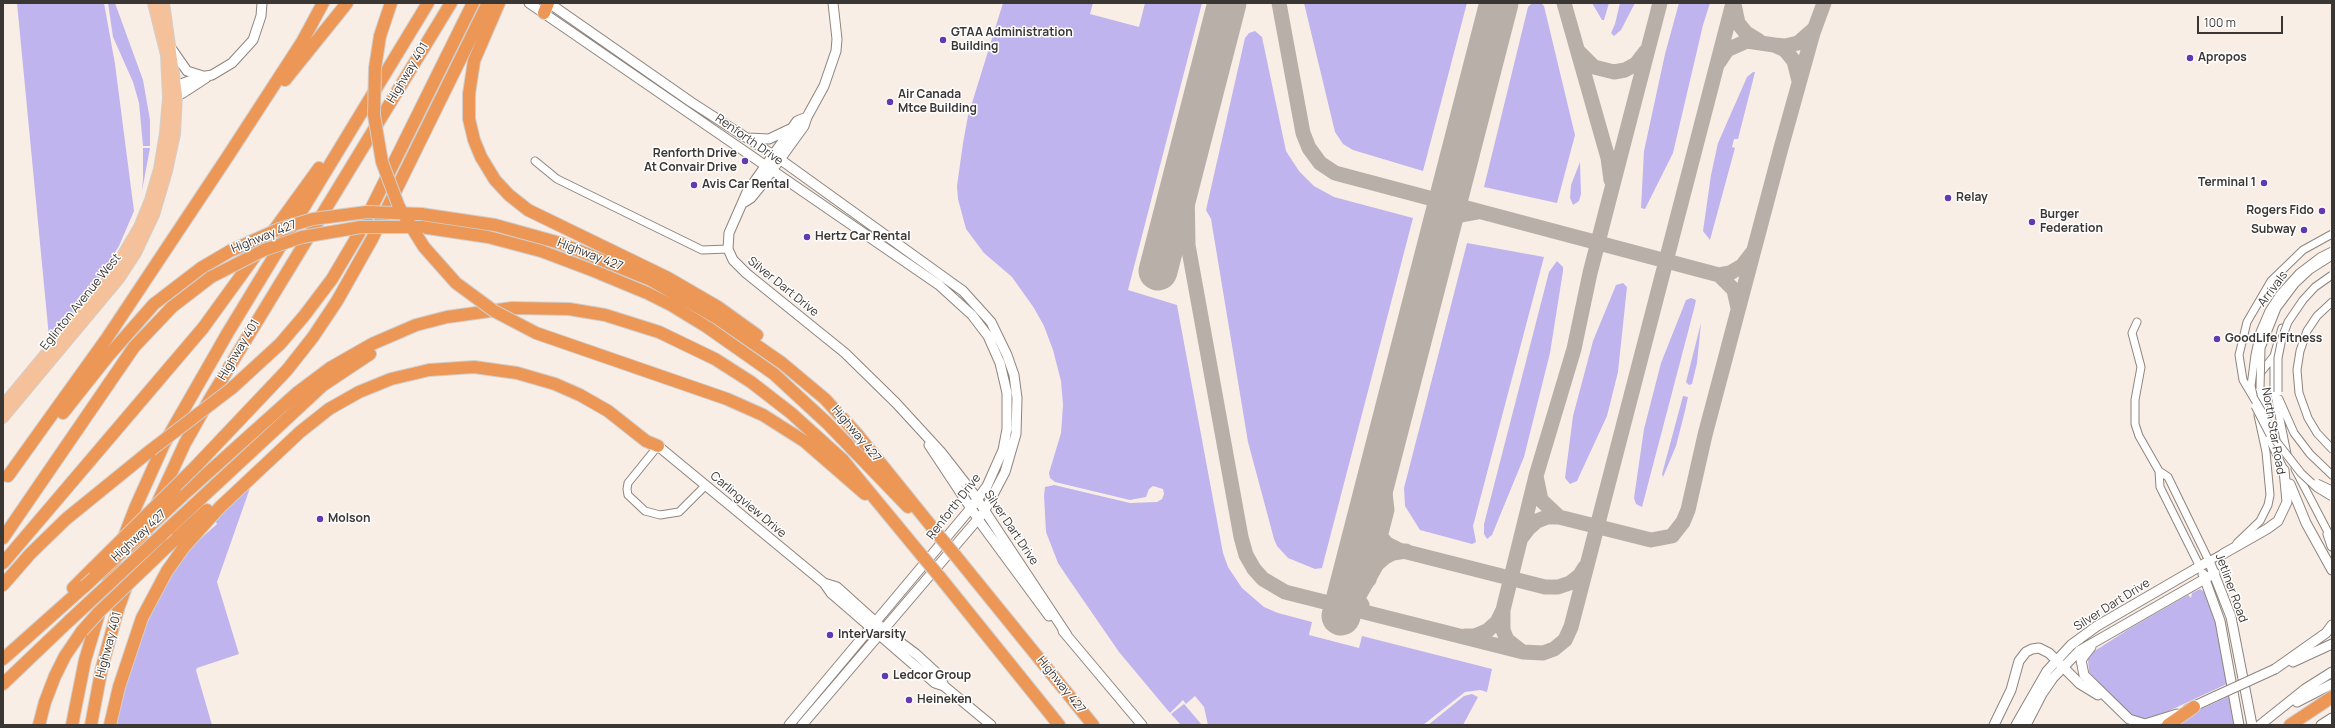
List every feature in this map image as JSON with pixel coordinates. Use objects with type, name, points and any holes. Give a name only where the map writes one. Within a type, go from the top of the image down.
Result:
[{"type":"highway","points":[[6,479],[107,338],[302,42],[323,3]]},
{"type":"highway","points":[[228,156],[286,78],[347,3]]},
{"type":"highway","points":[[391,3],[380,36],[374,84],[376,131],[387,177],[403,214],[424,247],[456,283],[494,311],[536,332],[727,399],[769,419],[790,431],[825,457],[909,539]]},
{"type":"highway","points":[[3,563],[207,323],[366,107],[428,3]]},
{"type":"highway","name":"Highway 401","points":[[91,725],[102,667],[125,589],[155,509],[185,443],[234,358],[451,3]]},
{"type":"highway","points":[[3,585],[30,554],[66,518],[232,388],[280,344],[314,304],[332,279],[358,235],[473,3]]},
{"type":"highway","points":[[25,640],[93,568],[196,466],[287,370],[313,337],[337,301],[372,239],[488,3]]},
{"type":"highway","points":[[498,3],[474,61],[469,87],[468,111],[474,140],[481,157],[500,187],[518,203],[539,216],[668,278],[712,304],[764,341],[814,388]]},
{"type":"highway","name":"Highway 401","points":[[72,725],[86,660],[115,560],[136,506],[164,444],[223,341],[366,107]]},
{"type":"highway","name":"Highway 427","points":[[6,479],[47,434],[109,355],[145,314],[187,277],[230,251],[279,229],[325,217],[367,212],[421,214],[473,220],[528,233],[619,265],[684,298],[717,318],[814,388],[857,434],[1093,725]]},
{"type":"highway","points":[[3,538],[134,347],[172,307],[211,277],[264,250],[309,235],[361,227],[421,228],[488,237],[541,252],[647,293],[695,320],[752,357],[797,395],[827,423],[893,492],[938,534]]},
{"type":"highway","name":"Highway 427","points":[[3,659],[85,586],[283,404],[330,368],[372,344],[432,319],[512,308],[542,307],[581,310],[649,328],[715,359],[751,382],[810,428],[856,474],[1059,725]]},
{"type":"highway","points":[[3,684],[294,410],[334,377],[367,355],[461,315]]},
{"type":"highway","points":[[40,725],[45,702],[65,656],[82,631],[99,612],[276,446],[322,407],[369,381],[410,368],[440,362],[480,361],[541,372],[571,382],[600,397],[651,435],[658,446]]},
{"type":"highway","points":[[110,725],[119,686],[142,618],[167,571],[184,547],[220,507],[300,432],[329,409],[359,392],[391,379],[429,370],[474,367],[517,373],[555,384],[580,395],[608,411],[646,441],[658,446]]},
{"type":"highway","points":[[2290,725],[2332,697]]},
{"type":"highway","points":[[2168,725],[2194,707]]},
{"type":"main road","name":"Eglinton Avenue West","points":[[3,405],[95,296],[125,254],[136,234],[150,200],[159,170],[172,92],[166,55],[153,3]]},
{"type":"main road","name":"Eglinton Avenue West","points":[[3,418],[106,296],[136,253],[154,215],[168,171],[175,134],[171,48],[164,3]]},
{"type":"street","points":[[172,92],[200,77],[206,77],[217,73],[232,63],[253,40],[261,16],[262,3]]},
{"type":"street","name":"Renforth Drive","points":[[529,3],[547,6],[777,157],[963,291],[991,322],[1005,349],[1014,375],[1018,415],[1013,450],[1005,472],[981,515],[802,725]]},
{"type":"street","points":[[777,157],[804,126],[807,117],[824,86],[836,51],[837,39],[833,3]]},
{"type":"street","name":"Renforth Drive","points":[[547,6],[769,169],[938,285],[972,315],[988,336],[997,355],[1005,378],[1007,393],[1007,429],[997,468],[971,508],[789,725]]},
{"type":"street","points":[[171,48],[187,71],[206,77]]},
{"type":"street","points":[[535,162],[557,179],[702,250],[728,249],[729,233],[732,222],[743,203],[751,198],[777,157],[797,121],[807,117]]},
{"type":"street","points":[[746,138],[769,139],[793,127]]},
{"type":"street","points":[[2332,234],[2306,248],[2281,270],[2264,290],[2247,322],[2240,350],[2241,374],[2246,387],[2265,417],[2276,442],[2294,466],[2313,484],[2332,497]]},
{"type":"street","name":"Silver Dart Drive","points":[[728,249],[733,260],[746,273],[845,353],[914,422],[941,452],[977,500],[981,515]]},
{"type":"street","name":"North Star Road","points":[[2210,561],[2223,554],[2254,527],[2268,505],[2270,477],[2253,390],[2257,348],[2270,310],[2291,282],[2312,264],[2332,251]]},
{"type":"street","name":"Arrivals","points":[[2332,251],[2306,267],[2285,287],[2272,306],[2261,329],[2255,355],[2251,386],[2255,408],[2264,428],[2282,453],[2299,473],[2332,490]]},
{"type":"street","points":[[2265,417],[2260,389],[2259,365],[2262,348],[2276,308],[2295,284],[2310,270],[2332,256]]},
{"type":"street","points":[[2287,454],[2274,390],[2274,356],[2277,341],[2283,326],[2292,311],[2315,286],[2332,274]]},
{"type":"street","points":[[2332,274],[2315,287],[2298,305],[2284,330],[2278,354],[2277,376],[2279,397],[2287,421],[2310,454],[2332,475]]},
{"type":"street","points":[[2315,286],[2332,280]]},
{"type":"street","points":[[2332,302],[2317,316],[2307,331],[2300,351],[2297,370],[2300,394],[2308,418],[2317,433],[2332,449]]},
{"type":"street","name":"Jetliner Road","points":[[2137,322],[2132,332],[2141,367],[2135,400],[2135,424],[2139,436],[2159,471],[2160,487],[2205,578],[2220,621],[2239,725]]},
{"type":"street","points":[[2253,390],[2261,372],[2274,356]]},
{"type":"street","points":[[2256,409],[2287,454],[2330,537],[2332,546]]},
{"type":"street","name":"Silver Dart Drive","points":[[914,422],[971,508],[981,515],[1067,635],[1142,725]]},
{"type":"street","points":[[2264,428],[2284,470],[2306,523],[2332,570]]},
{"type":"street","points":[[658,446],[628,483],[628,496],[645,511],[660,515],[679,512],[706,485]]},
{"type":"street","name":"Carlingview Drive","points":[[658,446],[824,583],[837,587],[881,632],[916,654],[940,676],[944,686],[991,725]]},
{"type":"street","points":[[2310,454],[2332,470]]},
{"type":"street","points":[[2294,466],[2313,479],[2332,486]]},
{"type":"street","points":[[2223,554],[2273,525],[2282,515],[2288,494],[2284,470]]},
{"type":"street","name":"Jetliner Road","points":[[2159,471],[2168,477],[2215,573],[2231,618],[2252,725]]},
{"type":"street","name":"Silver Dart Drive","points":[[2016,725],[2043,677],[2059,663],[2087,633],[2210,561]]},
{"type":"street","name":"Silver Dart Drive","points":[[2026,725],[2059,663],[2096,642],[2120,626],[2215,573]]},
{"type":"street","points":[[2220,621],[2231,618]]},
{"type":"street","points":[[2275,669],[2322,636],[2332,624]]},
{"type":"street","points":[[2096,642],[2081,660],[2082,670],[2087,679],[2128,719],[2145,724],[2167,719],[2332,644]]},
{"type":"street","points":[[1994,725],[2007,701],[2018,664],[2023,654],[2032,649],[2039,648],[2049,653],[2080,684],[2117,708]]},
{"type":"street","points":[[2272,717],[2305,689],[2332,672]]},
{"type":"street","points":[[2260,725],[2332,684]]},
{"type":"street","points":[[2321,725],[2332,718]]},
{"type":"shaded area","points":[[17,3],[104,3],[115,64],[134,211],[119,246],[100,277],[65,322],[49,337]]},
{"type":"shaded area","points":[[108,3],[115,3],[143,80],[150,120],[150,146],[143,146],[139,103],[133,82],[113,37]]},
{"type":"shaded area","points":[[1003,3],[1093,3],[1090,14],[1139,27],[1145,3],[1202,3],[1128,290],[1177,305],[1223,553],[1228,567],[1242,588],[1264,607],[1278,613],[1312,622],[1309,635],[1359,648],[1362,636],[1492,669],[1487,692],[1480,690],[1465,692],[1423,725],[1208,725],[1204,707],[1195,696],[1186,704],[1183,700],[1170,713],[1119,652],[1058,563],[1046,532],[1045,487],[1054,485],[1130,503],[1157,502],[1162,499],[1164,494],[1163,489],[1153,486],[1149,489],[1146,497],[1130,500],[1055,482],[1050,478],[1049,473],[1061,433],[1063,405],[1061,381],[1053,350],[1044,326],[1034,308],[1012,277],[984,253],[966,229],[958,199],[957,186],[968,116]]},
{"type":"shaded area","points":[[1304,3],[1467,3],[1423,171],[1353,150],[1343,144],[1335,132]]},
{"type":"shaded area","points":[[1532,3],[1541,3],[1544,6],[1575,135],[1557,203],[1484,187],[1528,7]]},
{"type":"shaded area","points":[[1592,3],[1609,3],[1604,20],[1602,20]]},
{"type":"shaded area","points":[[1620,3],[1635,3],[1621,30],[1614,36],[1611,33],[1615,24]]},
{"type":"shaded area","points":[[1679,3],[1710,3],[1703,25],[1673,153],[1645,209],[1641,208],[1644,151],[1665,54]]},
{"type":"shaded area","points":[[1255,31],[1262,37],[1286,151],[1299,171],[1314,186],[1334,197],[1413,218],[1322,568],[1315,569],[1288,558],[1277,546],[1274,539],[1248,442],[1211,219],[1206,210],[1245,38],[1249,33]]},
{"type":"shaded area","points":[[1755,72],[1738,139],[1734,139],[1732,147],[1735,148],[1710,240],[1703,231],[1711,175],[1718,143],[1747,77]]},
{"type":"shaded area","points":[[143,148],[150,148],[142,191],[143,179]]},
{"type":"shaded area","points":[[1580,162],[1581,194],[1579,201],[1573,205],[1570,198],[1571,185]]},
{"type":"shaded area","points":[[1467,243],[1544,257],[1473,526],[1476,542],[1472,544],[1420,530],[1405,506],[1404,488]]},
{"type":"shaded area","points":[[1557,261],[1563,267],[1563,271],[1550,353],[1524,457],[1492,535],[1487,539],[1484,534],[1484,524],[1549,272]]},
{"type":"shaded area","points":[[1623,283],[1627,287],[1618,372],[1607,416],[1577,481],[1570,484],[1565,478],[1573,416],[1593,341],[1616,285]]},
{"type":"shaded area","points":[[1691,298],[1696,300],[1694,309],[1642,507],[1636,504],[1634,498],[1644,429],[1661,363],[1686,300]]},
{"type":"shaded area","points":[[1701,323],[1697,363],[1692,384],[1689,385],[1686,382]]},
{"type":"shaded area","points":[[1683,396],[1688,397],[1685,411],[1676,446],[1663,477],[1662,474]]},
{"type":"shaded area","points":[[250,488],[217,582],[239,654],[197,668],[196,670],[212,725],[115,725],[135,644],[166,581],[188,550],[217,524],[215,520]]},
{"type":"shaded area","points":[[2200,589],[2208,594],[2213,609],[2231,682],[2160,715],[2145,720],[2132,716],[2089,672],[2088,659],[2093,652],[2129,629],[2188,595],[2191,598],[2192,593]]},
{"type":"shaded area","points":[[1472,694],[1478,697],[1463,725],[1428,725],[1464,696]]},
{"type":"shaded area","points":[[2234,694],[2231,709],[2234,725],[2177,725],[2197,711]]},
{"type":"shaded area","points":[[1184,704],[1202,725],[1181,725],[1171,714]]},
{"type":"taxiway","points":[[1279,3],[1303,133],[1309,148],[1320,163],[1335,173],[1719,275],[1734,290],[1738,308]]},
{"type":"taxiway","points":[[1564,3],[1608,158],[1611,180]]},
{"type":"taxiway","points":[[1465,636],[1475,636],[1487,631],[1497,622],[1503,610],[1536,476],[1574,349],[1590,273],[1660,3]]},
{"type":"taxiway","points":[[1203,97],[1187,186],[1188,245],[1241,537],[1246,555],[1254,569],[1263,579],[1285,592],[1523,652],[1543,653],[1554,649],[1565,640],[1571,627],[1733,3]]},
{"type":"taxiway","points":[[1536,476],[1541,500],[1559,517],[1651,540],[1672,536],[1683,522],[1688,510],[1705,435],[1781,148],[1813,33],[1824,3]]},
{"type":"taxiway","points":[[1734,4],[1738,23],[1746,33],[1759,41]]},
{"type":"taxiway","points":[[1799,81],[1794,61],[1785,50],[1774,45],[1785,46],[1798,43],[1815,28]]},
{"type":"taxiway","points":[[1719,62],[1727,50],[1747,41],[1774,45]]},
{"type":"taxiway","points":[[1579,52],[1594,67],[1614,72],[1625,70],[1636,64],[1646,51]]},
{"type":"taxiway","points":[[1439,234],[1450,222],[1460,215],[1477,212]]},
{"type":"taxiway","points":[[1719,275],[1730,273],[1742,266],[1752,253]]},
{"type":"taxiway","points":[[1369,580],[1387,510],[1381,459]]},
{"type":"taxiway","points":[[1371,498],[1370,515],[1378,534],[1387,544],[1399,550],[1545,587],[1558,587],[1570,583],[1580,575],[1585,567]]},
{"type":"taxiway","points":[[1522,537],[1537,521],[1547,517],[1559,517]]},
{"type":"taxiway","points":[[1336,603],[1349,601],[1360,594],[1377,564],[1385,557],[1393,553],[1406,551]]},
{"type":"taxiway","points":[[1350,578],[1354,594],[1362,605]]},
{"type":"taxiway","points":[[1503,611],[1503,630],[1507,640],[1521,651]]},
{"type":"runway","points":[[1158,271],[1227,3]]},
{"type":"runway","points":[[1341,616],[1499,3]]},
{"type":"place","name":"GTAA Administration Building","points":[[943,40]]},
{"type":"place","name":"Apropos","points":[[2190,58]]},
{"type":"place","name":"Air Canada Mtce Building","points":[[890,102]]},
{"type":"place","name":"Renforth Drive At Convair Drive","points":[[745,161]]},
{"type":"place","name":"Terminal 1","points":[[2264,183]]},
{"type":"place","name":"Avis Car Rental","points":[[694,185]]},
{"type":"place","name":"Relay","points":[[1948,198]]},
{"type":"place","name":"Rogers Fido","points":[[2322,211]]},
{"type":"place","name":"Burger Federation","points":[[2032,222]]},
{"type":"place","name":"Subway","points":[[2304,230]]},
{"type":"place","name":"Hertz Car Rental","points":[[807,237]]},
{"type":"place","name":"GoodLife Fitness","points":[[2217,339]]},
{"type":"place","name":"Molson","points":[[320,519]]},
{"type":"place","name":"InterVarsity","points":[[830,635]]},
{"type":"place","name":"Ledcor Group","points":[[885,676]]},
{"type":"place","name":"Heineken","points":[[909,700]]}]
